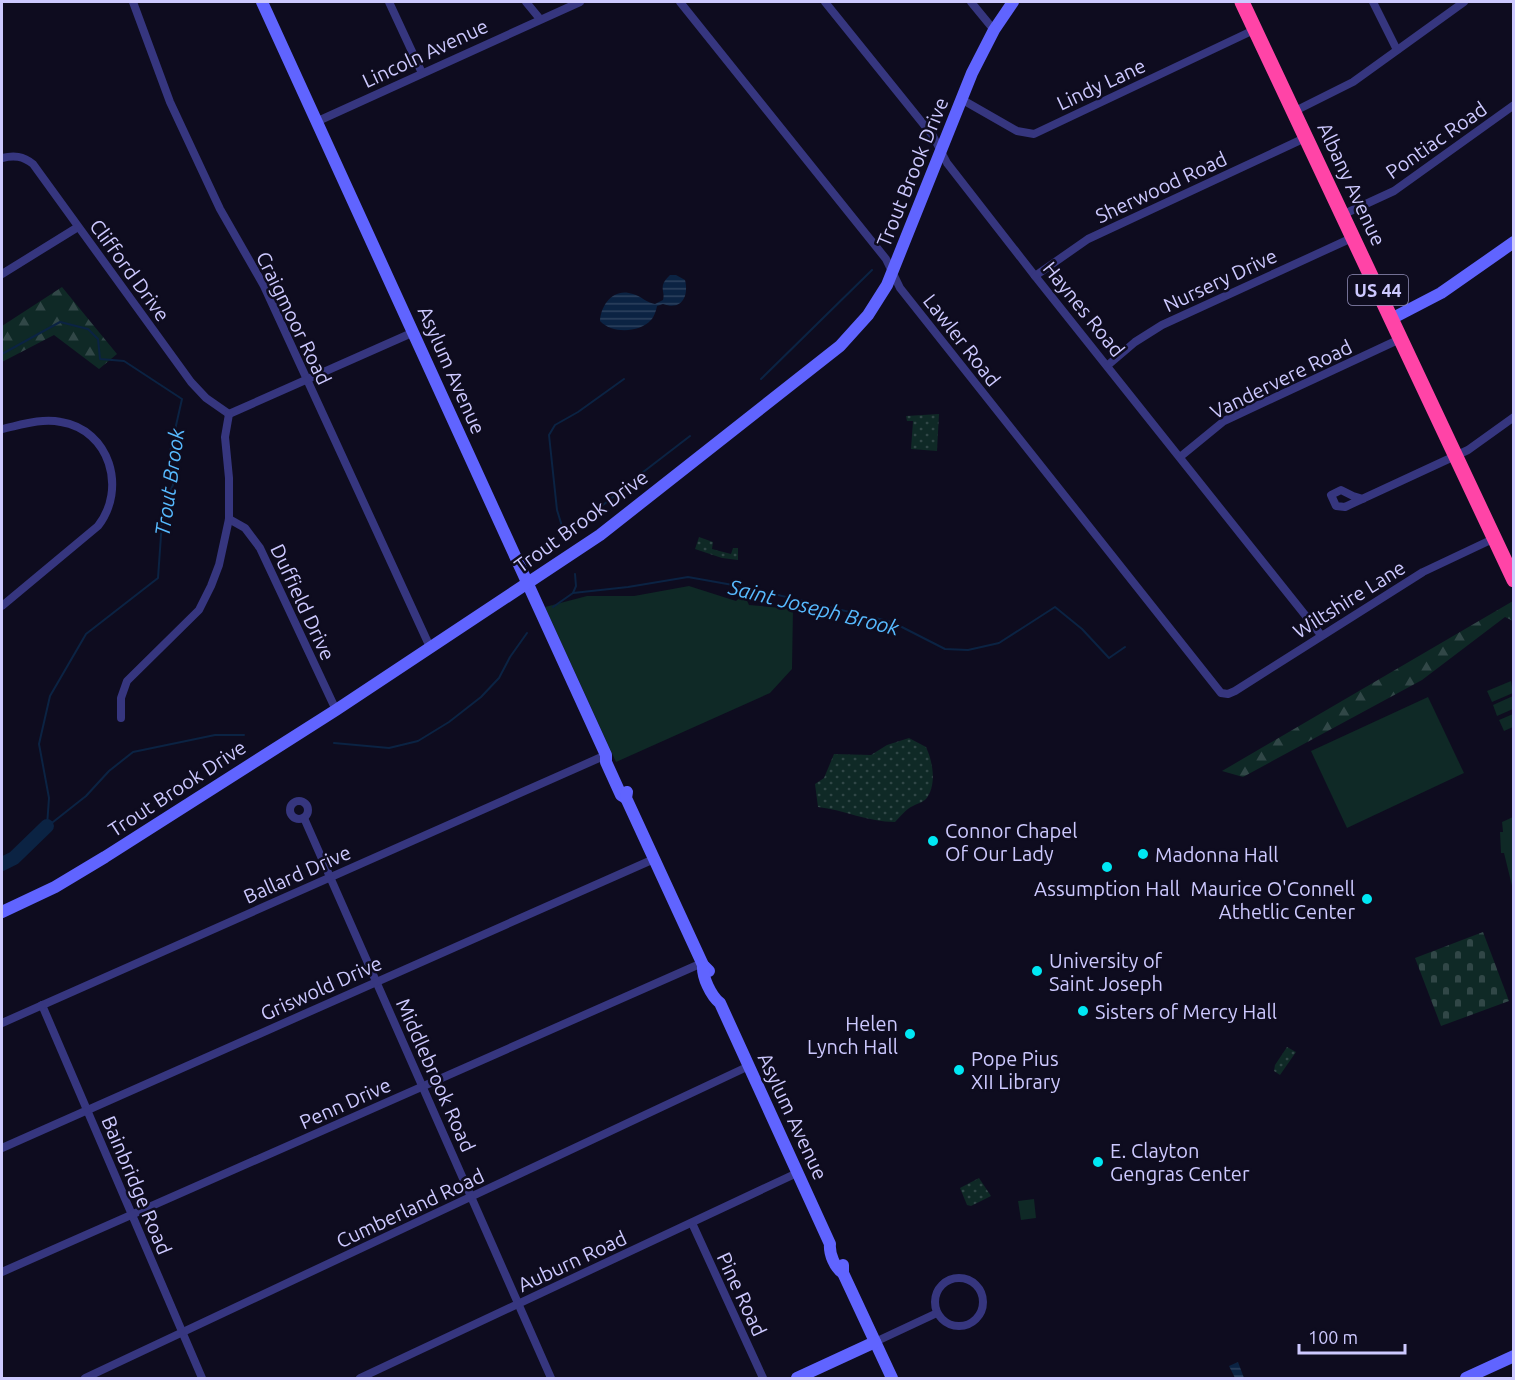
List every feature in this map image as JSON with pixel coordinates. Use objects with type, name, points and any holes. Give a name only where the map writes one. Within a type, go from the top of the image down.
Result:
[{"type":"highway","name":"Albany Avenue","points":[[1242,2],[1495,538],[1509,556],[1514,580]]},
{"type":"main road","name":"Asylum Avenue","points":[[262,2],[606,754],[612,759],[627,792],[626,798],[702,964],[708,969],[721,997],[720,1003],[830,1244],[835,1248],[844,1267],[843,1273],[891,1378]]},
{"type":"main road","name":"Trout Brook Drive","points":[[2,912],[82,872],[528,584],[600,535],[840,346],[868,315],[887,285],[972,73],[994,30],[1013,2]]},
{"type":"main road","points":[[1391,319],[1441,294],[1514,242]]},
{"type":"main road","points":[[797,1378],[875,1342]]},
{"type":"main road","points":[[1466,1378],[1514,1356]]},
{"type":"street","name":"Craigmoor Road","points":[[133,2],[170,102],[220,209],[264,286],[430,647]]},
{"type":"street","points":[[389,2],[422,73]]},
{"type":"street","points":[[526,2],[540,19]]},
{"type":"street","name":"Lincoln Avenue","points":[[318,121],[580,2]]},
{"type":"street","name":"Lawler Road","points":[[680,2],[886,259],[900,288],[1218,690],[1224,694]]},
{"type":"street","name":"Haynes Road","points":[[825,2],[933,136],[947,163],[1035,276],[1321,635]]},
{"type":"street","points":[[971,2],[994,30]]},
{"type":"street","points":[[1373,2],[1397,50]]},
{"type":"street","points":[[1295,111],[1353,82],[1464,2]]},
{"type":"street","name":"Lindy Lane","points":[[962,99],[1017,131],[1034,134],[1256,29]]},
{"type":"street","name":"Pontiac Road","points":[[1344,214],[1394,191],[1514,105]]},
{"type":"street","name":"Sherwood Road","points":[[1035,276],[1088,239],[1307,137]]},
{"type":"street","name":"Clifford Drive","points":[[2,158],[17,156],[33,164],[191,382],[206,398],[229,414]]},
{"type":"street","points":[[2,274],[78,227]]},
{"type":"street","name":"Nursery Drive","points":[[1108,365],[1146,334],[1162,325],[1354,237]]},
{"type":"street","points":[[121,718],[121,698],[127,681],[204,603],[219,565],[229,519],[229,478],[225,437],[229,414],[414,332]]},
{"type":"street","name":"Vandervere Road","points":[[1180,457],[1224,421],[1400,339]]},
{"type":"street","points":[[1364,499],[1473,447],[1514,417]]},
{"type":"street","points":[[2,429],[48,421],[76,426],[94,439],[103,450],[110,463],[113,479],[110,502],[98,526],[2,606]]},
{"type":"street","name":"Duffield Drive","points":[[229,519],[245,528],[260,548],[336,710]]},
{"type":"street","name":"Wiltshire Lane","points":[[1224,694],[1235,691],[1423,572],[1495,538]]},
{"type":"street","name":"Ballard Drive","points":[[2,1023],[606,754]]},
{"type":"street","name":"Middlebrook Road","points":[[304,818],[551,1378]]},
{"type":"street","name":"Griswold Drive","points":[[2,1148],[654,859]]},
{"type":"street","name":"Penn Drive","points":[[2,1272],[702,964]]},
{"type":"street","name":"Bainbridge Road","points":[[42,1005],[202,1378]]},
{"type":"street","name":"Cumberland Road","points":[[85,1378],[749,1066]]},
{"type":"street","name":"Auburn Road","points":[[360,1378],[797,1173]]},
{"type":"street","name":"Pine Road","points":[[692,1223],[763,1378]]},
{"type":"street","points":[[964,1279],[972,1282],[979,1289],[982,1307],[979,1316],[972,1323],[964,1326],[952,1325],[937,1313],[936,1295],[939,1288],[948,1281],[964,1279]]},
{"type":"street","points":[[875,1342],[937,1313]]},
{"type":"green space","points":[[62,287],[117,354],[99,369],[54,335],[2,362],[2,326]]},
{"type":"green space","points":[[939,414],[937,451],[911,449],[913,421],[907,421],[906,416]]},
{"type":"green space","points":[[699,537],[713,542],[712,549],[731,554],[733,548],[738,548],[738,560],[722,558],[695,549]]},
{"type":"green space","points":[[689,586],[736,601],[741,596],[745,596],[749,605],[793,609],[792,669],[770,693],[616,762],[545,607],[587,596],[634,596]]},
{"type":"green space","points":[[1513,601],[1513,621],[1505,617],[1422,680],[1243,777],[1222,771]]},
{"type":"green space","points":[[1511,681],[1513,693],[1492,702],[1487,691]]},
{"type":"green space","points":[[1513,696],[1513,709],[1497,716],[1493,705]]},
{"type":"green space","points":[[1428,697],[1464,773],[1347,828],[1311,751]]},
{"type":"green space","points":[[1513,714],[1513,727],[1504,731],[1499,720]]},
{"type":"green space","points":[[909,738],[926,747],[930,759],[933,780],[926,799],[908,809],[895,822],[875,820],[818,807],[815,784],[824,778],[834,754],[871,755],[887,745]]},
{"type":"green space","points":[[1514,817],[1513,890],[1504,853],[1501,853],[1500,832],[1503,832],[1502,822]]},
{"type":"green space","points":[[1483,932],[1509,1001],[1441,1026],[1415,958]]},
{"type":"green space","points":[[1287,1047],[1296,1052],[1280,1075],[1274,1071],[1275,1065]]},
{"type":"green space","points":[[979,1178],[991,1196],[971,1206],[967,1205],[960,1188]]},
{"type":"green space","points":[[1034,1199],[1036,1218],[1021,1220],[1018,1201]]},
{"type":"water","points":[[670,275],[676,275],[685,280],[685,296],[679,304],[657,306],[651,320],[633,329],[618,330],[600,321],[606,303],[614,295],[620,293],[633,294],[655,304],[663,300],[663,286]]},
{"type":"water","points":[[1238,1362],[1244,1378],[1235,1378],[1229,1366]]},
{"type":"waterway","points":[[761,379],[872,270]]},
{"type":"waterway","name":"Trout Brook","points":[[2,354],[60,322],[88,329],[98,339],[100,359],[124,361],[182,399],[170,452],[173,485],[163,507],[158,578],[86,634],[50,696],[39,744],[49,798],[47,826]]},
{"type":"waterway","points":[[565,536],[557,510],[549,435],[555,425],[578,412],[624,379]]},
{"type":"waterway","points":[[565,533],[574,524],[588,517],[623,489],[632,485],[638,476],[690,436]]},
{"type":"waterway","points":[[573,593],[576,586],[575,574]]},
{"type":"waterway","name":"Saint Joseph Brook","points":[[553,607],[573,593],[688,577],[744,587],[892,622],[945,649],[968,650],[999,643],[1055,607],[1082,629],[1109,658],[1125,647]]},
{"type":"waterway","points":[[334,743],[389,748],[418,741],[449,722],[481,697],[499,678],[527,633]]},
{"type":"waterway","points":[[48,826],[86,796],[109,771],[133,752],[215,735],[244,735]]},
{"type":"waterway","name":"Trout Brook","points":[[2,864],[14,858],[47,826]]},
{"type":"place","name":"Connor Chapel Of Our Lady","points":[[933,841]]},
{"type":"place","name":"Madonna Hall","points":[[1143,854]]},
{"type":"place","name":"Assumption Hall","points":[[1107,867]]},
{"type":"place","name":"Maurice O'Connell Athetlic Center","points":[[1367,899]]},
{"type":"place","name":"University of Saint Joseph","points":[[1037,971]]},
{"type":"place","name":"Sisters of Mercy Hall","points":[[1083,1011]]},
{"type":"place","name":"Helen Lynch Hall","points":[[910,1034]]},
{"type":"place","name":"Pope Pius XII Library","points":[[959,1070]]},
{"type":"place","name":"E. Clayton Gengras Center","points":[[1098,1162]]}]
